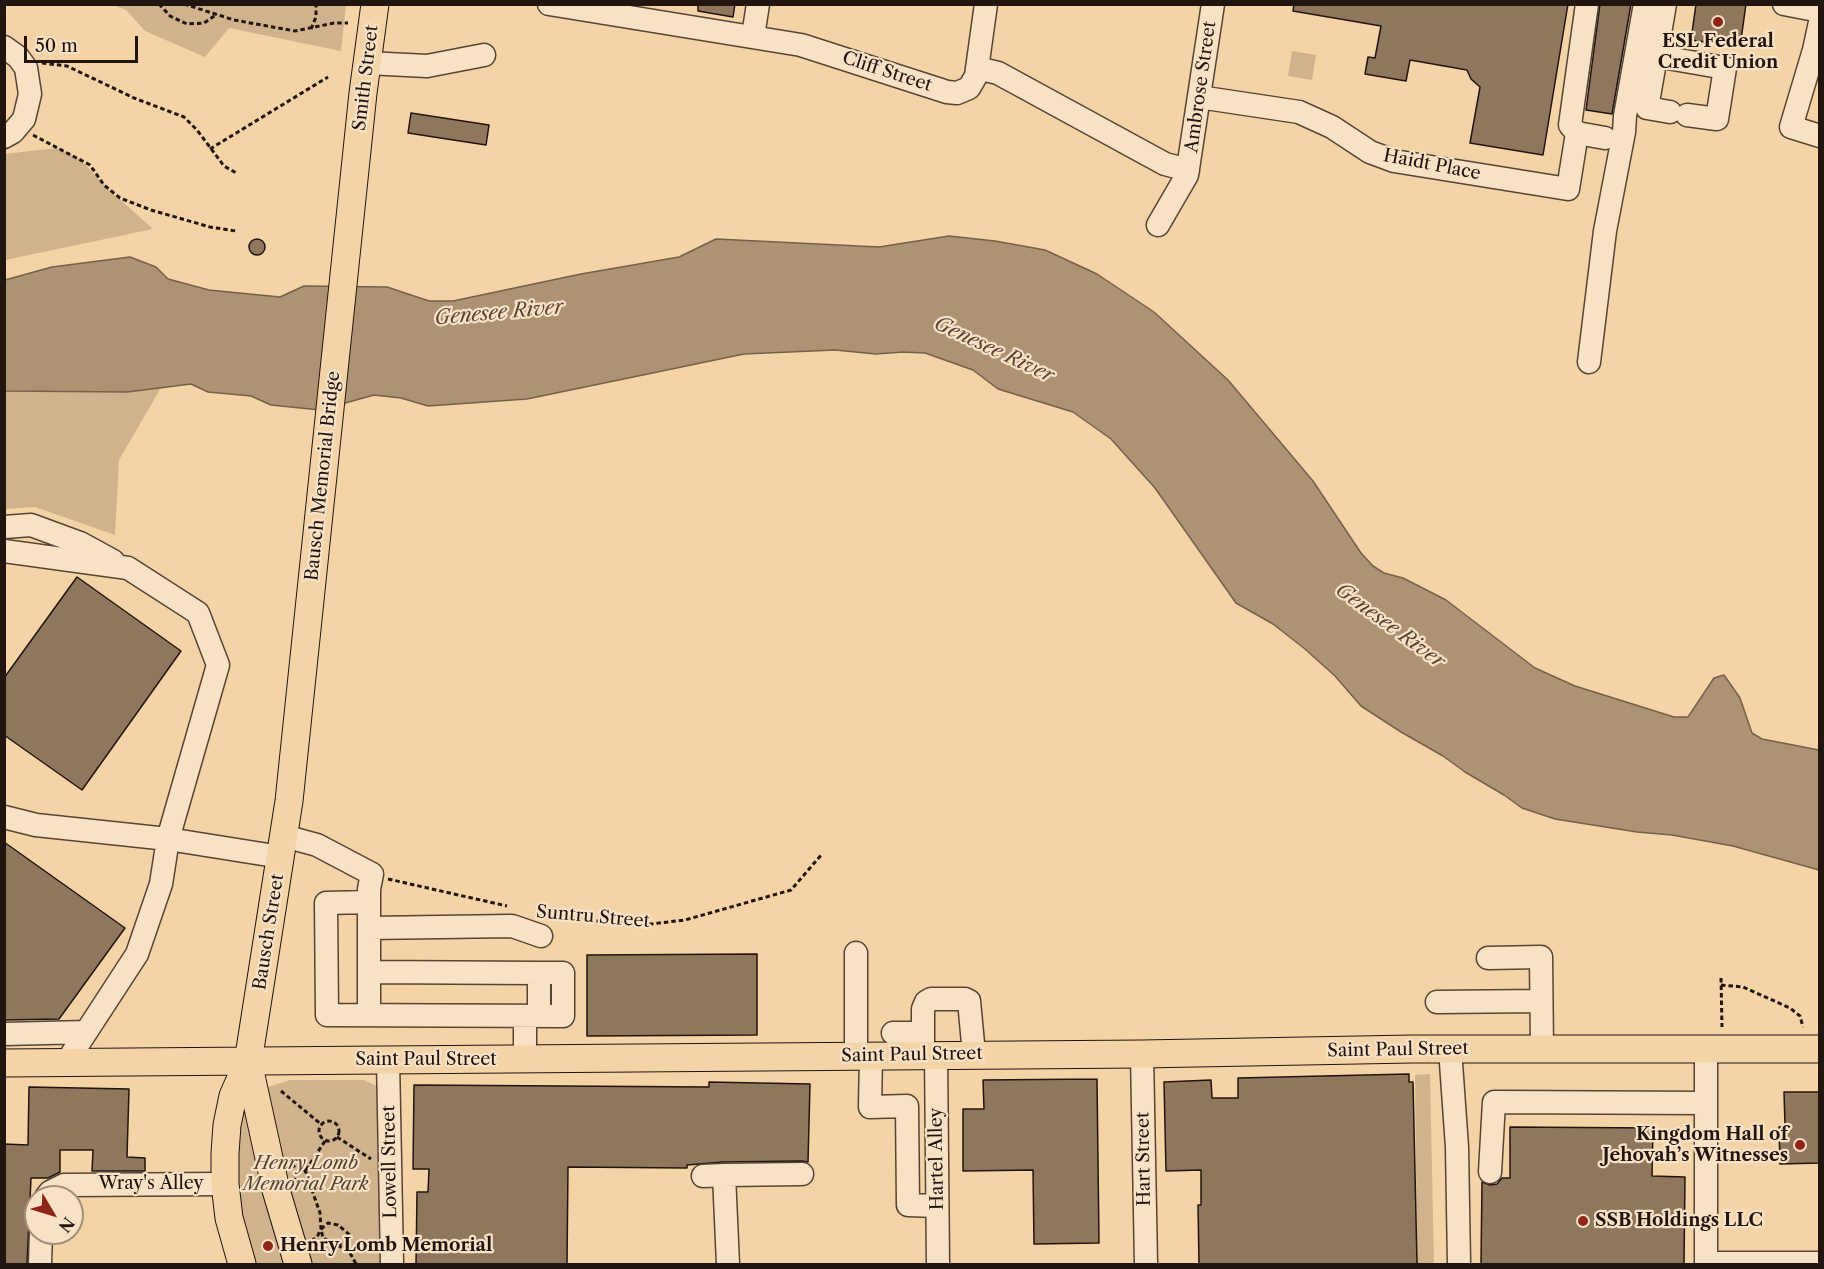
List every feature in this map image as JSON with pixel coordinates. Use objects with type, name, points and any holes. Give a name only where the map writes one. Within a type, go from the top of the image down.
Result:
[{"type":"main road","name":"Smith Street","points":[[357,152],[375,4]]},
{"type":"main road","name":"Bausch Memorial Bridge","points":[[289,801],[357,152]]},
{"type":"main road","name":"Bausch Street","points":[[248,1062],[289,801]]},
{"type":"main road","name":"Saint Paul Street","points":[[4,1063],[525,1060],[863,1055],[927,1047],[974,1054],[1142,1054],[1431,1049],[1820,1049]]},
{"type":"main road","points":[[242,1264],[232,1233],[225,1184],[225,1140],[228,1116],[239,1078],[248,1062]]},
{"type":"main road","points":[[248,1062],[276,1190],[302,1252]]},
{"type":"street","name":"Cliff Street","points":[[549,4],[753,36],[818,49],[947,92],[964,92],[973,83],[977,68]]},
{"type":"street","points":[[753,36],[758,4]]},
{"type":"street","points":[[986,4],[977,68],[998,73],[1165,164],[1188,170]]},
{"type":"street","name":"Ambrose Street","points":[[1158,225],[1184,184],[1188,170],[1213,4]]},
{"type":"street","points":[[1587,4],[1570,125],[1577,133],[1605,138]]},
{"type":"street","points":[[1588,363],[1605,231],[1645,4]]},
{"type":"street","points":[[1656,56],[1725,68],[1717,119],[1647,108],[1656,56],[1665,4]]},
{"type":"street","points":[[1784,4],[1820,11]]},
{"type":"street","points":[[1820,22],[1817,50],[1791,127],[1820,136]]},
{"type":"street","points":[[4,47],[18,57],[26,68],[30,94],[27,111],[12,131]]},
{"type":"street","points":[[367,63],[427,66],[484,55]]},
{"type":"street","name":"Haidt Place","points":[[1199,97],[1299,112],[1332,127],[1370,152],[1394,161],[1568,189],[1577,133]]},
{"type":"street","points":[[4,527],[31,525],[80,543],[128,568],[198,613],[218,665],[168,839],[161,884],[137,954],[66,1063]]},
{"type":"street","points":[[4,551],[128,568]]},
{"type":"street","points":[[4,818],[36,825],[168,839],[283,846],[317,845],[372,874],[369,884],[369,1015]]},
{"type":"street","points":[[369,902],[326,903],[327,1015],[532,1016]]},
{"type":"street","points":[[369,928],[512,926],[541,936]]},
{"type":"street","points":[[856,953],[863,1055],[870,1107],[907,1106],[908,1205],[937,1206]]},
{"type":"street","points":[[1488,958],[1541,957],[1542,1049]]},
{"type":"street","points":[[369,972],[539,973],[525,1060]]},
{"type":"street","name":"Hartel Alley","points":[[938,1264],[937,1206],[923,1009],[926,1002],[931,999],[969,1001],[974,1054]]},
{"type":"street","points":[[1437,1002],[1541,1001]]},
{"type":"street","points":[[4,1034],[86,1032]]},
{"type":"street","points":[[893,1033],[927,1047]]},
{"type":"street","points":[[1431,1049],[1457,1147],[1459,1264]]},
{"type":"street","points":[[1706,1049],[1706,1264],[1820,1263]]},
{"type":"street","name":"Hart Street","points":[[1142,1054],[1146,1264]]},
{"type":"street","name":"Lowell Street","points":[[388,1060],[392,1264]]},
{"type":"street","points":[[1490,1172],[1494,1102],[1706,1103]]},
{"type":"street","points":[[728,1264],[714,1175],[802,1174]]},
{"type":"street","name":"Wray's Alley","points":[[64,1185],[225,1184]]},
{"type":"street","points":[[40,1264],[41,1245]]},
{"type":"path","points":[[159,4],[170,16],[187,24],[204,23],[216,15]]},
{"type":"path","points":[[184,4],[216,15],[295,31],[348,22]]},
{"type":"path","points":[[311,28],[316,17],[316,4]]},
{"type":"path","points":[[26,68],[43,63],[67,66],[134,98],[184,117],[212,147],[224,166],[238,174]]},
{"type":"path","points":[[212,147],[328,77]]},
{"type":"path","points":[[12,131],[36,137],[90,165],[104,185],[120,198],[162,214],[210,227],[236,231]]},
{"type":"path","name":"Suntru Street","points":[[528,911],[567,919],[629,924],[685,920],[791,890],[822,854]]},
{"type":"path","points":[[372,874],[510,907]]},
{"type":"path","points":[[1721,978],[1722,1027]]},
{"type":"path","points":[[1721,985],[1743,987],[1790,1008],[1800,1016],[1803,1027]]},
{"type":"path","points":[[281,1091],[322,1125]]},
{"type":"path","points":[[330,1121],[336,1124],[339,1129],[337,1137],[331,1141],[325,1140],[320,1133],[322,1125],[330,1121]]},
{"type":"path","points":[[337,1137],[374,1161]]},
{"type":"path","points":[[325,1140],[308,1165],[306,1181],[320,1213],[321,1229],[326,1240]]},
{"type":"path","points":[[303,1168],[308,1165]]},
{"type":"path","points":[[288,1172],[293,1166],[303,1168],[306,1172]]},
{"type":"path","points":[[291,1176],[298,1182],[306,1181]]},
{"type":"path","points":[[320,1213],[325,1219],[351,1236],[352,1255],[356,1264]]},
{"type":"path","points":[[302,1252],[321,1229],[328,1223],[333,1223]]},
{"type":"path","points":[[313,1240],[326,1240],[345,1246],[350,1243]]},
{"type":"path","points":[[337,1244],[352,1255]]},
{"type":"green space","points":[[113,5],[346,5],[341,51],[229,28],[205,57],[145,31],[126,10]]},
{"type":"green space","points":[[1292,51],[1316,55],[1312,80],[1288,76]]},
{"type":"green space","points":[[57,148],[80,159],[104,185],[153,229],[5,260],[5,154]]},
{"type":"green space","points":[[162,386],[119,460],[115,535],[35,507],[5,509],[5,391],[127,392]]},
{"type":"green space","points":[[1430,1074],[1434,1264],[1417,1264],[1415,1075]]},
{"type":"green space","name":"Henry Lomb Memorial Park","points":[[290,1080],[364,1080],[375,1085],[379,1090],[384,1264],[256,1264],[243,1215],[235,1202],[241,1096]]},
{"type":"water","name":"Genesee River","points":[[949,236],[1045,250],[1097,274],[1154,312],[1228,380],[1313,481],[1361,553],[1373,566],[1446,600],[1535,668],[1575,686],[1674,717],[1688,717],[1714,678],[1724,675],[1740,698],[1752,733],[1762,739],[1819,750],[1819,870],[1733,846],[1555,819],[1522,808],[1361,706],[1335,676],[1305,649],[1273,624],[1236,603],[1155,488],[1111,439],[1073,412],[998,389],[973,370],[925,353],[876,354],[835,350],[744,354],[527,399],[428,406],[401,398],[374,395],[320,410],[271,405],[251,396],[208,392],[191,384],[127,392],[5,391],[5,280],[52,267],[130,257],[156,267],[168,279],[209,290],[280,297],[304,286],[387,287],[429,301],[453,301],[581,274],[679,257],[716,239],[879,247]]},
{"type":"building","points":[[698,4],[735,4],[733,17],[698,11]]},
{"type":"building","points":[[1294,4],[1568,4],[1543,155],[1470,143],[1480,87],[1471,79],[1467,70],[1410,60],[1406,81],[1365,74],[1368,57],[1375,58],[1381,26],[1293,11]]},
{"type":"building","points":[[1600,4],[1631,4],[1612,114],[1586,110]]},
{"type":"building","name":"ESL Federal Credit Union","points":[[1696,4],[1746,4],[1740,47],[1691,40]]},
{"type":"building","points":[[411,113],[489,125],[486,145],[408,133]]},
{"type":"building","points":[[257,239],[265,247],[257,255],[249,247]]},
{"type":"building","points":[[77,577],[181,651],[82,790],[4,735],[4,678]]},
{"type":"building","points":[[4,842],[125,928],[59,1019],[4,1020]]},
{"type":"building","points":[[757,954],[757,1035],[587,1036],[587,955]]},
{"type":"building","points":[[1409,1074],[1409,1082],[1413,1082],[1417,1264],[1199,1264],[1198,1205],[1201,1205],[1201,1170],[1166,1171],[1164,1082],[1211,1080],[1212,1098],[1238,1098],[1238,1078]]},
{"type":"building","points":[[1097,1079],[1099,1243],[1034,1244],[1033,1170],[963,1171],[963,1109],[984,1109],[983,1080]]},
{"type":"building","points":[[709,1082],[810,1084],[808,1162],[723,1162],[687,1165],[687,1168],[568,1167],[567,1264],[416,1264],[417,1192],[428,1192],[429,1169],[413,1169],[414,1085],[709,1087]]},
{"type":"building","points":[[29,1087],[129,1089],[127,1157],[145,1158],[145,1171],[92,1171],[93,1150],[60,1150],[60,1172],[48,1178],[31,1178],[31,1185],[24,1185],[24,1245],[28,1245],[27,1264],[4,1264],[4,1144],[28,1145]]},
{"type":"building","name":"Kingdom Hall of Jehovah’s Witnesses","points":[[1784,1092],[1820,1092],[1820,1163],[1780,1164],[1779,1127],[1785,1126]]},
{"type":"building","name":"SSB Holdings LLC","points":[[1510,1127],[1653,1128],[1652,1176],[1685,1177],[1684,1264],[1481,1264],[1482,1182],[1490,1185],[1497,1184],[1502,1178],[1510,1178]]},
{"type":"place","name":"ESL Federal Credit Union","points":[[1718,22]]},
{"type":"place","name":"Kingdom Hall of Jehovah’s Witnesses","points":[[1800,1145]]},
{"type":"place","name":"SSB Holdings LLC","points":[[1583,1221]]},
{"type":"place","name":"Henry Lomb Memorial","points":[[268,1246]]}]
